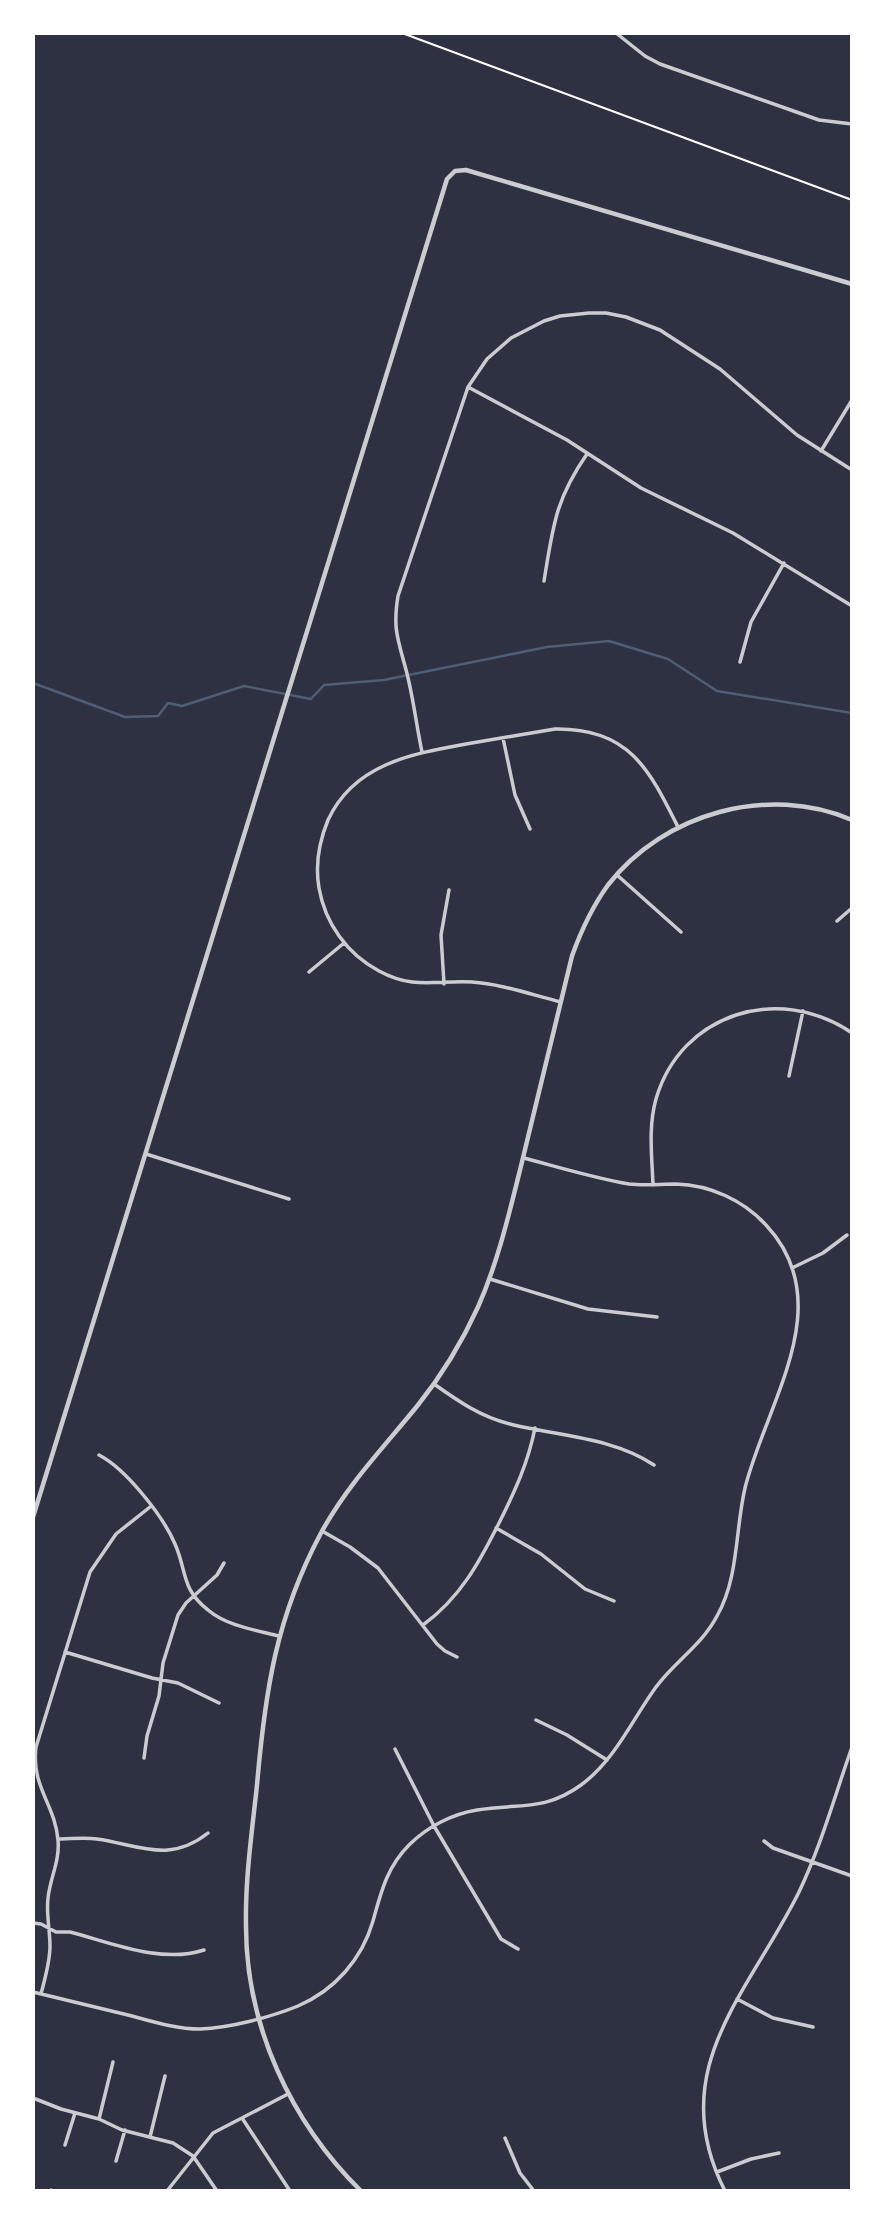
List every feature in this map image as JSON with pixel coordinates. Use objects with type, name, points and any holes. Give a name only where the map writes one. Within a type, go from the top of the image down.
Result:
[{"type":"street","points":[[616,33],[660,64],[819,120],[852,124]]},
{"type":"street","points":[[33,1517],[447,179],[455,171],[466,170],[852,284]]},
{"type":"street","points":[[422,752],[405,666],[397,642],[395,625],[398,596],[468,387],[480,369],[511,338],[535,325],[572,314],[606,313],[626,317],[660,330],[701,356],[748,392],[797,435],[852,470]]},
{"type":"street","points":[[468,387],[550,430],[642,488],[733,533],[852,606]]},
{"type":"street","points":[[821,451],[852,400]]},
{"type":"street","points":[[544,581],[560,499],[587,454]]},
{"type":"street","points":[[740,662],[751,622],[784,563]]},
{"type":"street","points":[[561,1002],[472,982],[418,984],[395,978],[366,964],[344,943],[326,915],[318,884],[317,860],[324,828],[340,800],[356,783],[388,763],[422,752],[570,729],[612,740],[636,757],[646,768],[678,827]]},
{"type":"street","points":[[502,738],[515,795],[530,829]]},
{"type":"street","points":[[361,2191],[316,2138],[288,2094],[258,2018],[247,1949],[246,1897],[264,1709],[279,1636],[293,1593],[322,1531],[360,1474],[434,1384],[464,1336],[490,1279],[579,936],[596,903],[617,875],[647,847],[678,827],[708,815],[766,804],[809,807],[852,820]]},
{"type":"street","points":[[617,875],[681,932]]},
{"type":"street","points":[[444,984],[441,935],[449,890]]},
{"type":"street","points":[[838,921],[852,908]]},
{"type":"street","points":[[309,972],[344,943]]},
{"type":"street","points":[[653,1185],[651,1131],[656,1098],[669,1069],[685,1048],[716,1023],[740,1013],[766,1008],[803,1011],[828,1019],[852,1033]]},
{"type":"street","points":[[789,1076],[803,1011]]},
{"type":"street","points":[[145,1154],[289,1199]]},
{"type":"street","points":[[33,1992],[186,2028],[217,2027],[302,2004],[325,1991],[357,1958],[366,1940],[379,1895],[393,1865],[410,1844],[434,1826],[455,1816],[477,1810],[529,1807],[561,1797],[583,1783],[607,1760],[657,1686],[709,1630],[724,1603],[734,1566],[747,1481],[797,1332],[799,1300],[792,1268],[773,1233],[744,1206],[727,1196],[696,1186],[625,1183],[522,1158]]},
{"type":"street","points":[[792,1268],[823,1253],[847,1235]]},
{"type":"street","points":[[490,1279],[588,1309],[657,1317]]},
{"type":"street","points":[[434,1384],[477,1412],[509,1424],[625,1450],[654,1465]]},
{"type":"street","points":[[423,1625],[449,1604],[460,1591],[521,1480],[536,1428]]},
{"type":"street","points":[[99,1455],[120,1469],[176,1545],[183,1575],[194,1596],[220,1618],[279,1636]]},
{"type":"street","points":[[41,1994],[49,1961],[47,1898],[57,1862],[58,1839],[52,1814],[35,1780],[36,1747],[96,1560],[116,1534],[150,1507]]},
{"type":"street","points":[[496,1528],[541,1554],[585,1589],[614,1601]]},
{"type":"street","points":[[322,1531],[378,1568],[437,1644],[457,1657]]},
{"type":"street","points":[[144,1758],[145,1744],[159,1696],[163,1663],[175,1622],[182,1609],[217,1575],[224,1563]]},
{"type":"street","points":[[65,1652],[187,1686],[219,1703]]},
{"type":"street","points":[[536,1720],[567,1734],[607,1760]]},
{"type":"street","points":[[725,2191],[716,2172],[705,2124],[707,2075],[715,2043],[737,1999],[797,1896],[812,1862],[852,1747]]},
{"type":"street","points":[[395,1749],[434,1826],[501,1939],[519,1949]]},
{"type":"street","points":[[58,1839],[97,1839],[164,1851],[187,1845],[208,1833]]},
{"type":"street","points":[[764,1841],[773,1848],[852,1876]]},
{"type":"street","points":[[33,1923],[56,1931],[162,1955],[181,1955],[204,1950]]},
{"type":"street","points":[[737,1999],[773,2018],[813,2027]]},
{"type":"street","points":[[99,2119],[113,2062]]},
{"type":"street","points":[[150,2137],[165,2076]]},
{"type":"street","points":[[167,2191],[213,2133],[288,2094]]},
{"type":"street","points":[[33,2098],[125,2130],[173,2143],[193,2156],[217,2191]]},
{"type":"street","points":[[65,2145],[75,2113]]},
{"type":"street","points":[[242,2118],[290,2191]]},
{"type":"street","points":[[116,2161],[125,2130]]},
{"type":"street","points":[[505,2138],[520,2173],[534,2191]]},
{"type":"street","points":[[716,2172],[751,2159],[779,2153]]},
{"type":"path","points":[[402,33],[852,200]]},
{"type":"waterway","points":[[33,683],[125,717],[158,716],[168,703],[182,706],[244,686],[311,699],[324,685],[384,680],[547,647],[609,641],[668,659],[717,691],[852,713]]}]
